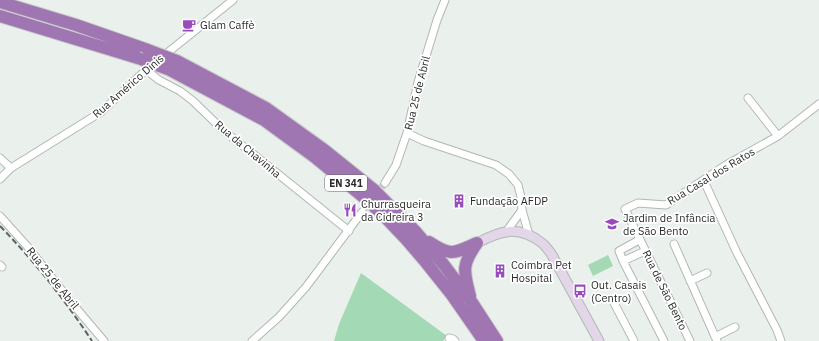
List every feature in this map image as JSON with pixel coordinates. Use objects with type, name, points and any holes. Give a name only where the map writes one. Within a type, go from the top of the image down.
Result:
[{"type":"highway","name":"EN 341","points":[[0,2],[76,25],[148,50],[264,120],[316,158],[366,199],[386,218],[406,239],[452,295],[484,341]]},
{"type":"highway","name":"EN 341","points":[[0,16],[138,58],[174,66],[266,108],[323,149],[374,190],[415,231],[444,265],[471,301],[497,341]]},
{"type":"highway","points":[[415,231],[440,249],[447,252],[456,252],[477,243]]},
{"type":"highway","points":[[471,301],[466,280],[465,266],[469,254],[477,243]]},
{"type":"street","name":"Rua Américo Dinis","points":[[0,179],[11,168],[101,112],[146,70],[233,0]]},
{"type":"street","name":"Rua 25 de Abril","points":[[385,184],[396,165],[407,133],[418,82],[437,20],[445,0]]},
{"type":"street","name":"Rua da Chavinha","points":[[146,70],[159,80],[180,90],[193,100],[223,130],[348,231]]},
{"type":"street","points":[[748,98],[778,136]]},
{"type":"street","name":"Rua Casal dos Ratos","points":[[639,240],[624,209],[638,203],[666,204],[726,165],[778,136],[819,104]]},
{"type":"street","points":[[407,133],[424,141],[496,165],[509,174],[518,185],[522,210],[530,235]]},
{"type":"street","points":[[0,158],[11,168]]},
{"type":"street","points":[[704,180],[737,254],[777,330],[781,341]]},
{"type":"street","points":[[506,232],[522,210]]},
{"type":"street","points":[[257,339],[306,287],[362,212]]},
{"type":"street","name":"Rua 25 de Abril","points":[[0,216],[27,246],[104,341]]},
{"type":"street","points":[[514,221],[521,220],[526,223]]},
{"type":"street","points":[[477,243],[491,235],[514,231],[530,235],[543,244],[552,255],[599,341]]},
{"type":"street","points":[[639,240],[619,251],[664,341]]},
{"type":"street","name":"Rua de São Bento","points":[[639,240],[690,341]]},
{"type":"street","points":[[674,244],[716,339],[736,327]]},
{"type":"street","points":[[623,261],[645,251]]},
{"type":"street","points":[[690,281],[707,273]]},
{"type":"street","points":[[612,301],[634,341]]},
{"type":"green space","points":[[608,255],[613,266],[593,276],[588,265]]},
{"type":"green space","points":[[361,273],[447,336],[443,341],[334,341],[339,324]]},
{"type":"tunnel","points":[[362,212],[385,183]]},
{"type":"railway","points":[[0,226],[49,281],[92,341]]},
{"type":"place","name":"Glam Caffè","points":[[189,25]]},
{"type":"place","name":"Fundação AFDP","points":[[459,201]]},
{"type":"place","name":"Churrasqueira da Cidreira 3","points":[[350,210]]},
{"type":"place","name":"Jardim de Infância de São Bento","points":[[612,224]]},
{"type":"place","name":"Coimbra Pet Hospital","points":[[500,271]]},
{"type":"place","name":"Out. Casais (Centro)","points":[[580,291]]}]
